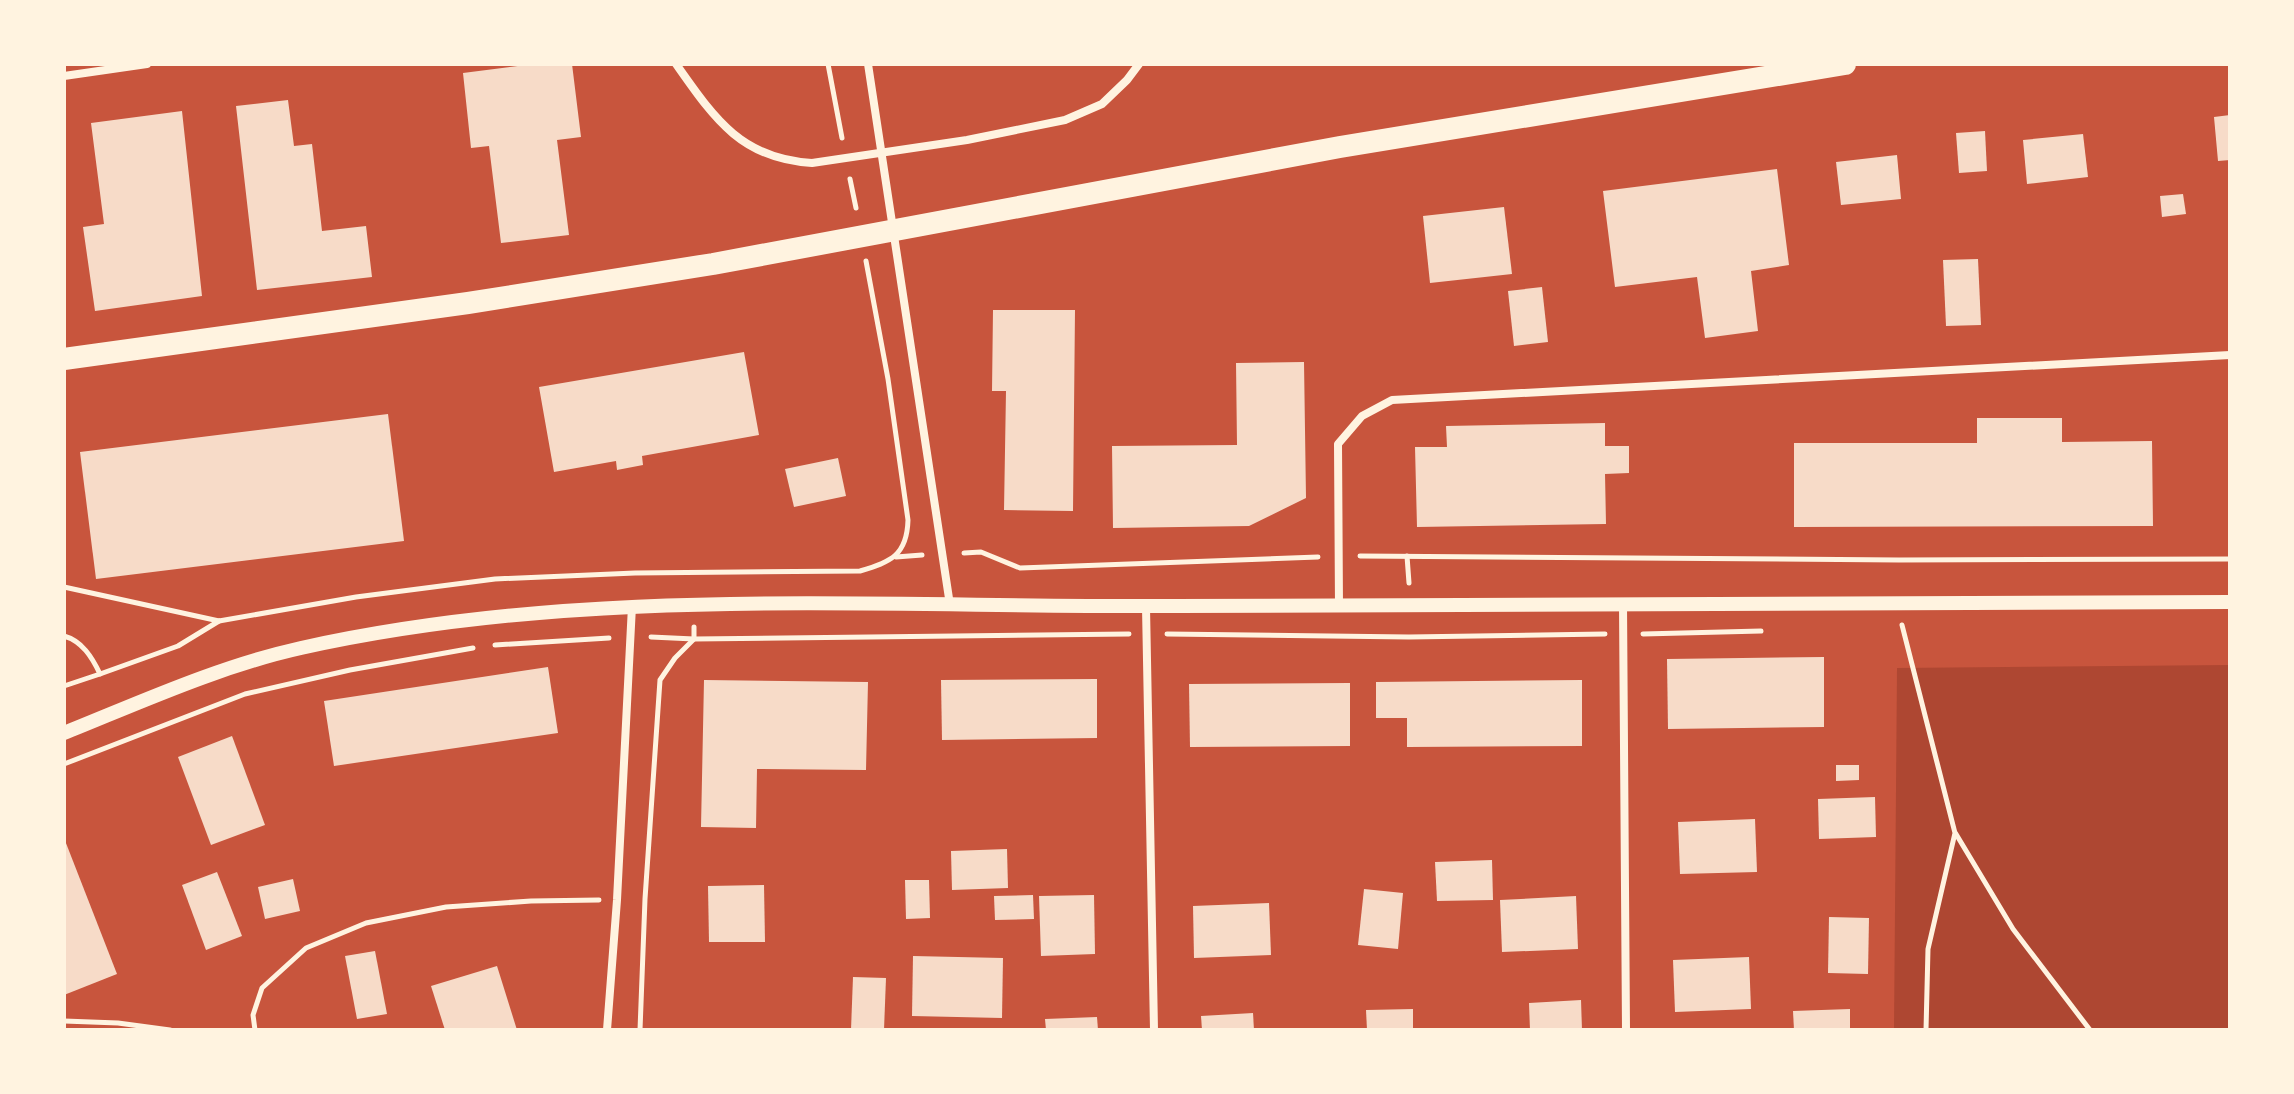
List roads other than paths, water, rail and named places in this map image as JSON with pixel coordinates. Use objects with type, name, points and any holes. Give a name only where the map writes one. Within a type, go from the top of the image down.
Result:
[{"type":"highway","points":[[64,359],[468,303],[713,264],[1340,147],[1845,64]]},
{"type":"street","points":[[64,76],[147,64]]},
{"type":"street","points":[[676,64],[711,113],[737,138],[765,155],[789,162],[812,163],[967,140],[1065,120],[1102,104],[1139,64]]},
{"type":"street","points":[[868,64],[950,605]]},
{"type":"street","points":[[1339,606],[1338,444],[1362,416],[1392,400],[2230,355]]},
{"type":"street","points":[[64,733],[201,678],[294,649],[442,622],[632,606],[2230,602]]},
{"type":"street","points":[[1623,604],[1626,1030]]},
{"type":"street","points":[[607,1030],[632,606]]},
{"type":"street","points":[[1146,607],[1154,1030]]}]
